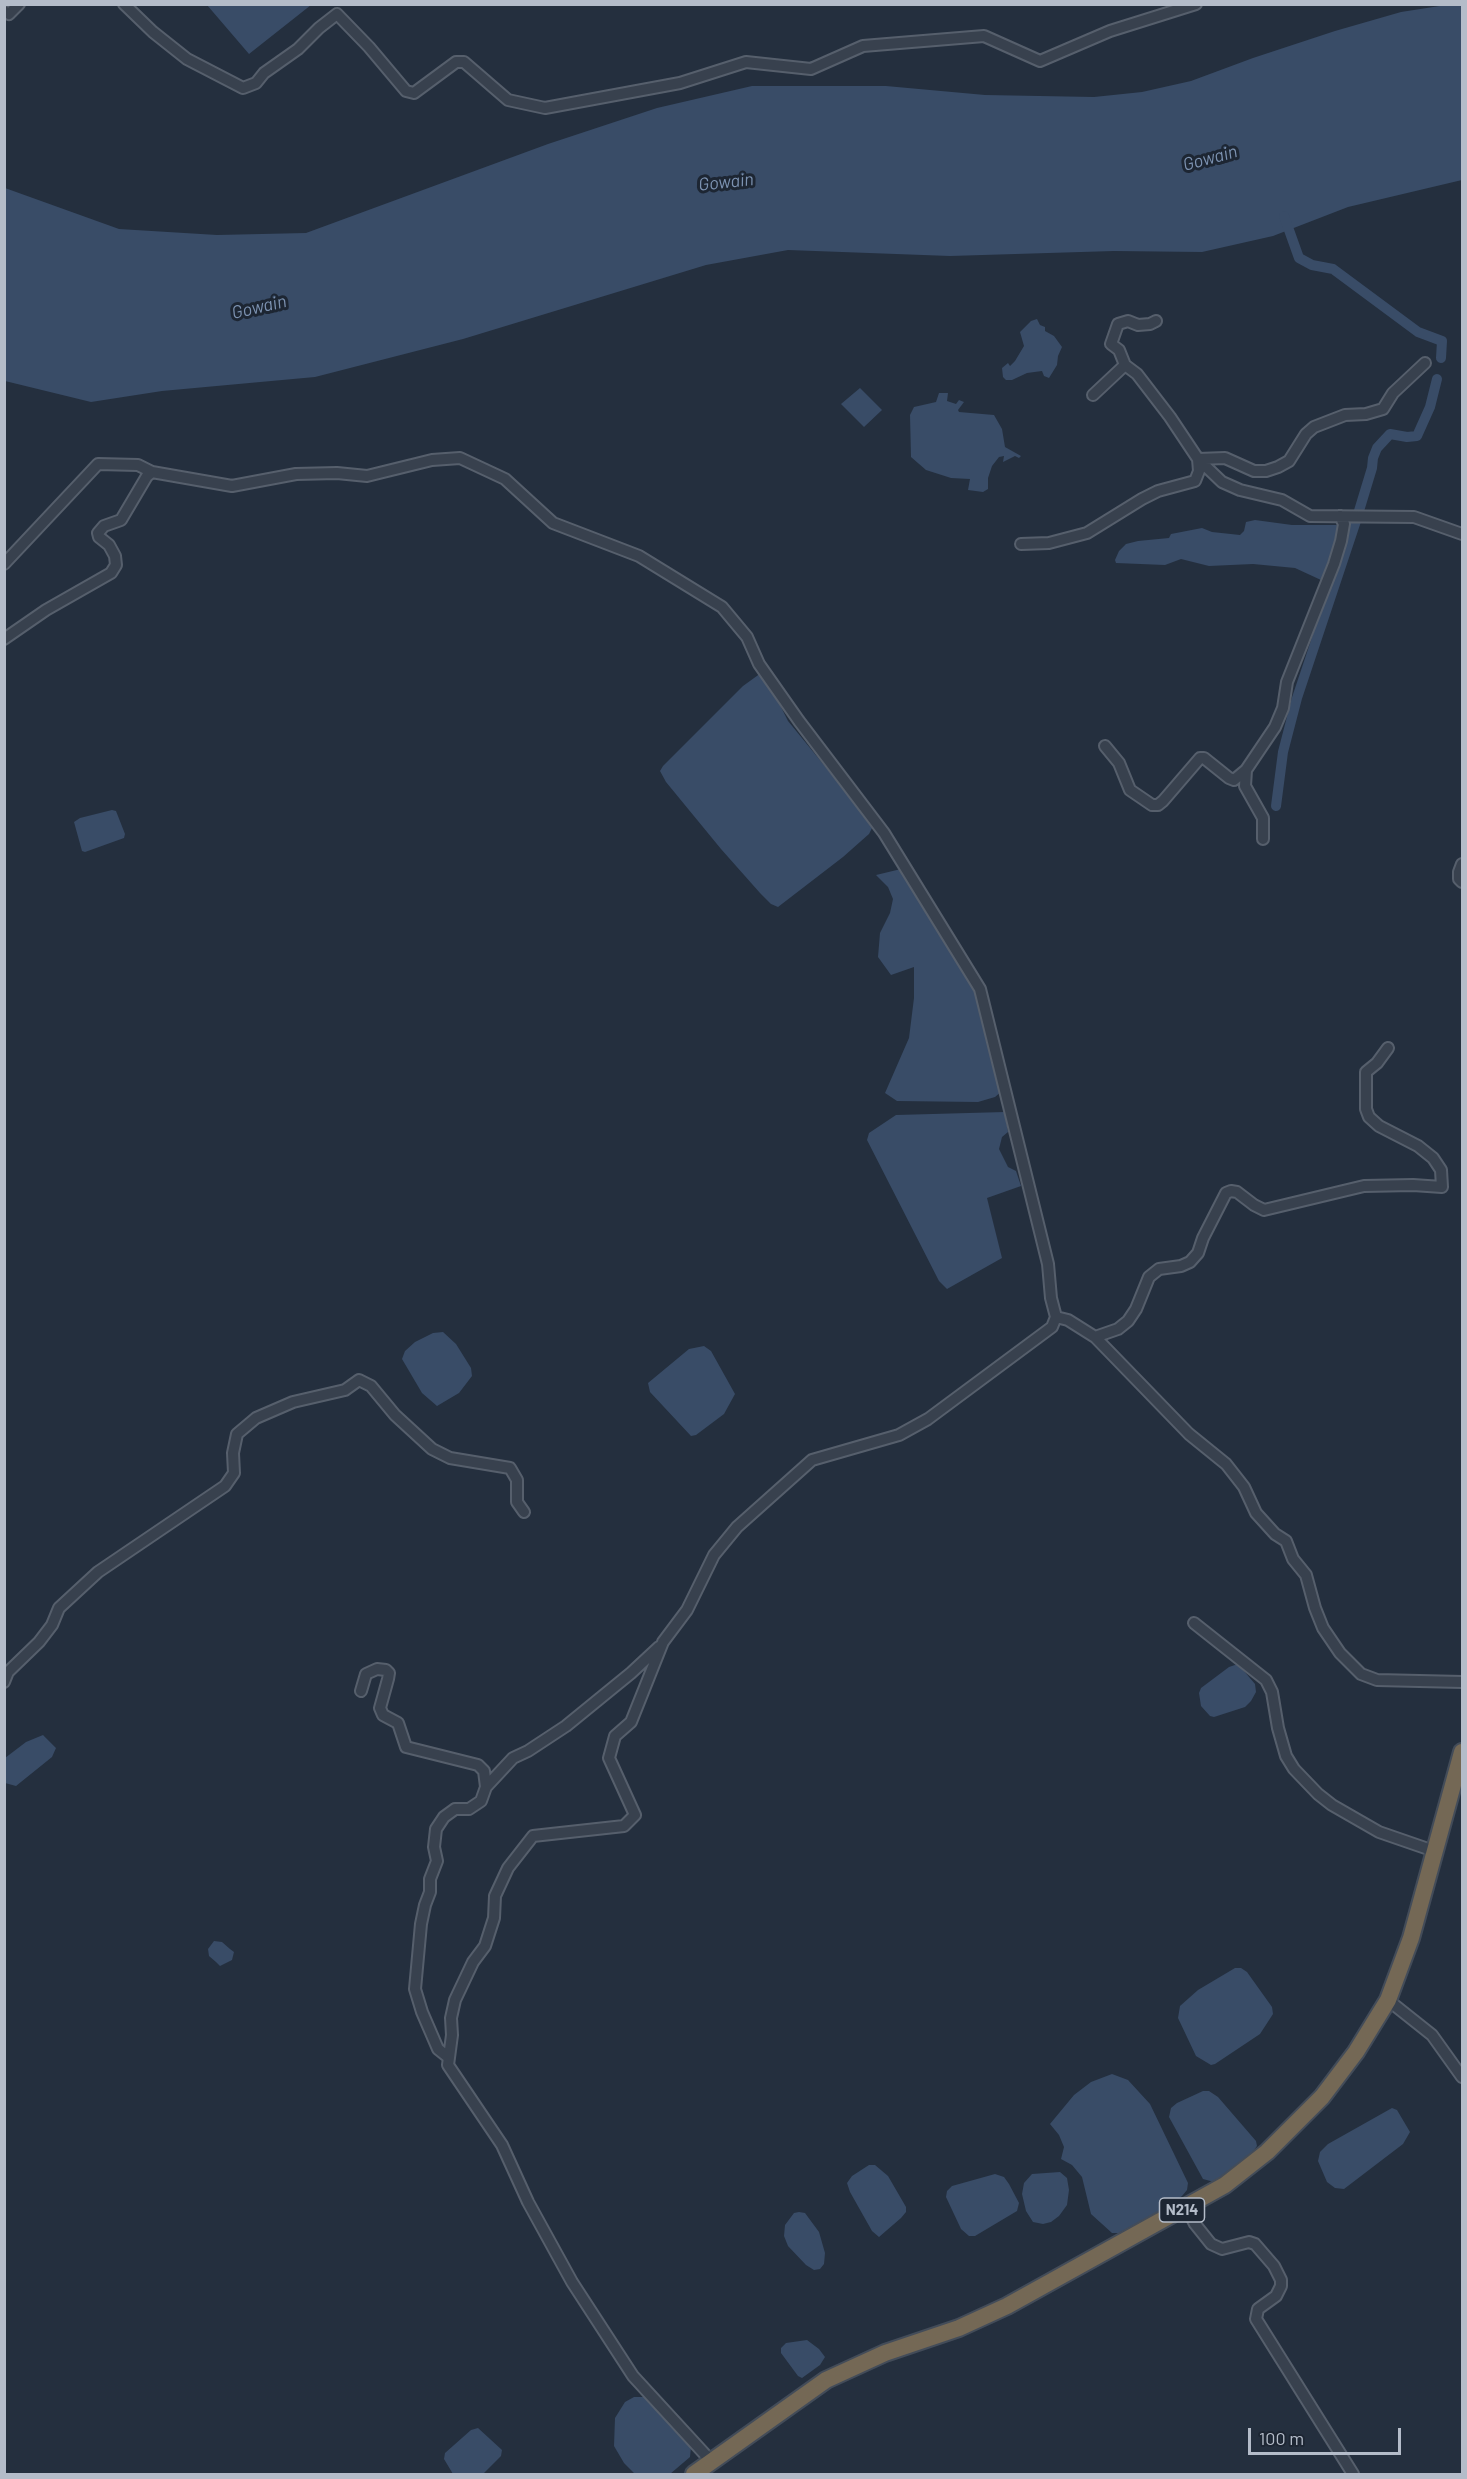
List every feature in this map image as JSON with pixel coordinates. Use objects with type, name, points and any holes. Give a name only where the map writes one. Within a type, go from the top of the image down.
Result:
[{"type":"highway","name":"N214","points":[[694,2475],[826,2380],[885,2353],[959,2328],[1007,2306],[1187,2208],[1225,2185],[1268,2152],[1322,2097],[1356,2052],[1388,2000],[1411,1938],[1462,1752]]},
{"type":"street","points":[[4,11],[9,14],[19,4]]},
{"type":"street","points":[[124,4],[153,32],[187,59],[243,88],[256,83],[264,73],[298,49],[337,14],[369,46],[406,91],[414,93],[456,62],[464,62],[508,100],[545,108],[680,83],[746,62],[811,69],[862,45],[984,36],[1040,62],[1110,31],[1196,4]]},
{"type":"street","points":[[1156,321],[1138,325],[1128,321],[1118,324],[1111,344],[1119,350],[1125,365],[1137,374],[1170,417],[1198,459],[1222,482],[1282,500],[1310,516],[1414,516],[1462,534]]},
{"type":"street","points":[[1198,459],[1225,458],[1254,471],[1266,471],[1278,467],[1289,461],[1306,434],[1314,427],[1345,415],[1383,410],[1393,393],[1425,363]]},
{"type":"street","points":[[1093,395],[1125,365]]},
{"type":"street","points":[[4,564],[98,464],[138,465],[152,472],[232,486],[297,474],[337,472],[367,476],[432,460],[460,458],[505,479],[553,523],[639,556],[722,607],[747,637],[759,664],[799,721],[884,833],[980,989],[1047,1264],[1056,1317],[1053,1327],[928,1419],[899,1435],[812,1460],[777,1489],[727,1538],[714,1555],[687,1610],[663,1642],[631,1673],[566,1726],[528,1752],[513,1758],[486,1787],[481,1801],[469,1809],[455,1809],[444,1817],[436,1829],[434,1847],[437,1861],[430,1880],[430,1892],[424,1905],[415,1989],[438,2049],[448,2057]]},
{"type":"street","points":[[1021,544],[1048,543],[1087,533],[1142,499],[1195,481],[1199,471],[1198,459]]},
{"type":"street","points":[[4,639],[46,610],[111,573],[116,565],[115,556],[110,545],[99,537],[98,533],[104,526],[121,520],[147,476],[152,472]]},
{"type":"street","points":[[1105,746],[1119,763],[1130,790],[1152,805],[1158,805],[1163,801],[1200,758],[1204,758],[1234,780],[1246,770],[1275,727],[1283,708],[1287,682],[1334,564],[1344,524],[1340,516]]},
{"type":"street","points":[[1246,770],[1245,786],[1263,818],[1263,839]]},
{"type":"street","points":[[1462,864],[1459,879],[1462,882]]},
{"type":"street","points":[[1095,1337],[1118,1329],[1128,1321],[1136,1309],[1149,1277],[1159,1269],[1181,1266],[1190,1262],[1198,1253],[1226,1193],[1237,1192],[1264,1210],[1364,1186],[1442,1187],[1441,1170],[1433,1158],[1418,1146],[1379,1126],[1369,1117],[1366,1109],[1366,1072],[1377,1064],[1388,1048]]},
{"type":"street","points":[[1056,1317],[1068,1320],[1095,1337],[1172,1417],[1226,1464],[1238,1479],[1256,1513],[1275,1534],[1286,1541],[1293,1559],[1306,1575],[1323,1628],[1340,1653],[1361,1674],[1377,1680],[1462,1682]]},
{"type":"street","points":[[4,1682],[8,1672],[39,1642],[52,1625],[59,1608],[98,1572],[225,1486],[234,1473],[233,1453],[237,1434],[256,1418],[293,1402],[345,1390],[358,1380],[371,1386],[395,1415],[432,1449],[450,1458],[510,1468],[517,1480],[517,1502],[524,1512]]},
{"type":"street","points":[[1194,1623],[1266,1680],[1272,1692],[1278,1728],[1286,1756],[1294,1769],[1318,1794],[1332,1805],[1379,1832],[1434,1851]]},
{"type":"street","points":[[663,1642],[631,1722],[615,1736],[609,1758],[635,1815],[624,1826],[533,1836],[508,1868],[495,1896],[494,1918],[485,1946],[473,1962],[455,2000],[451,2018],[452,2035],[448,2066],[502,2145],[551,2246],[633,2376],[712,2462]]},
{"type":"street","points":[[361,1691],[366,1674],[377,1669],[386,1670],[389,1673],[380,1708],[383,1715],[398,1723],[406,1747],[478,1765],[484,1771],[486,1787]]},
{"type":"street","points":[[1388,2000],[1432,2035],[1462,2077]]},
{"type":"street","points":[[1187,2208],[1195,2224],[1211,2244],[1222,2249],[1250,2242],[1255,2244],[1274,2266],[1281,2280],[1281,2286],[1276,2296],[1258,2309],[1256,2319],[1353,2475]]},
{"type":"water","points":[[207,5],[311,5],[249,54]]},
{"type":"water","name":"Gowain","points":[[1446,5],[1462,5],[1462,180],[1348,207],[1273,236],[1202,252],[1114,251],[950,256],[788,250],[706,265],[463,339],[315,377],[162,391],[91,402],[5,381],[5,188],[119,229],[217,235],[306,233],[548,144],[657,108],[752,86],[886,86],[985,95],[1094,97],[1142,92],[1191,81],[1335,31],[1401,12]]},
{"type":"water","points":[[1037,319],[1040,325],[1045,327],[1045,331],[1054,336],[1062,347],[1057,365],[1049,378],[1044,376],[1042,371],[1006,380],[1003,377],[1002,368],[1008,363],[1010,366],[1015,361],[1024,346],[1020,332],[1031,321]]},
{"type":"water","points":[[860,388],[882,410],[864,427],[841,404]]},
{"type":"water","points":[[939,393],[948,393],[947,401],[956,404],[959,400],[964,402],[959,412],[994,415],[1002,429],[1005,447],[1021,456],[1019,458],[1015,456],[1003,462],[1004,456],[999,457],[992,466],[988,478],[988,489],[983,492],[968,490],[970,479],[951,478],[926,470],[911,457],[910,415],[914,407],[936,402]]},
{"type":"water","points":[[1255,520],[1292,525],[1337,525],[1339,529],[1329,565],[1321,580],[1295,568],[1253,564],[1209,566],[1181,559],[1165,565],[1116,563],[1115,560],[1119,551],[1126,544],[1169,538],[1171,534],[1202,528],[1212,532],[1240,535],[1244,531],[1246,522]]},
{"type":"water","points":[[761,673],[788,721],[872,828],[869,834],[843,857],[778,907],[771,904],[760,893],[721,849],[666,782],[660,771],[743,686]]},
{"type":"water","points":[[116,811],[125,834],[124,838],[85,852],[82,851],[74,822],[80,818]]},
{"type":"water","points":[[901,869],[979,995],[1002,1091],[995,1097],[978,1102],[897,1101],[885,1093],[909,1038],[914,998],[914,967],[891,975],[878,957],[880,933],[890,913],[893,899],[888,887],[876,875]]},
{"type":"water","points":[[1005,1112],[1008,1132],[1002,1137],[999,1149],[1008,1167],[1016,1171],[1021,1186],[987,1198],[1002,1258],[947,1289],[939,1281],[867,1140],[869,1133],[896,1115]]},
{"type":"water","points":[[443,1332],[456,1344],[471,1368],[472,1376],[459,1393],[437,1406],[422,1393],[402,1359],[405,1351],[415,1342],[433,1333]]},
{"type":"water","points":[[704,1346],[711,1351],[735,1394],[724,1414],[696,1435],[691,1436],[650,1392],[648,1383],[689,1349]]},
{"type":"water","points":[[1238,1664],[1255,1684],[1256,1692],[1245,1707],[1214,1717],[1210,1716],[1201,1706],[1199,1693],[1201,1688],[1229,1667]]},
{"type":"water","points":[[43,1735],[56,1748],[52,1757],[16,1786],[5,1783],[5,1758],[26,1742]]},
{"type":"water","points":[[214,1941],[222,1942],[234,1952],[232,1960],[220,1966],[209,1956],[208,1949]]},
{"type":"water","points":[[1235,1968],[1241,1968],[1247,1972],[1272,2007],[1273,2014],[1260,2034],[1211,2065],[1196,2056],[1178,2018],[1180,2006],[1198,1990]]},
{"type":"water","points":[[1112,2074],[1128,2080],[1150,2104],[1188,2183],[1187,2190],[1182,2196],[1162,2210],[1119,2233],[1112,2233],[1091,2214],[1082,2177],[1072,2165],[1061,2159],[1064,2147],[1059,2135],[1050,2124],[1074,2095],[1091,2082]]},
{"type":"water","points":[[1203,2091],[1209,2091],[1218,2097],[1256,2141],[1257,2146],[1252,2153],[1214,2182],[1203,2179],[1169,2117],[1171,2108],[1177,2103]]},
{"type":"water","points":[[1392,2108],[1397,2110],[1410,2132],[1403,2144],[1344,2189],[1335,2188],[1327,2182],[1318,2161],[1320,2152],[1328,2144]]},
{"type":"water","points":[[869,2165],[875,2165],[888,2176],[906,2207],[906,2212],[901,2218],[879,2237],[872,2231],[847,2183],[852,2176]]},
{"type":"water","points":[[1060,2172],[1067,2178],[1069,2190],[1067,2205],[1051,2222],[1043,2224],[1033,2222],[1026,2211],[1022,2194],[1024,2183],[1032,2174]]},
{"type":"water","points":[[995,2174],[1004,2177],[1009,2184],[1019,2203],[1017,2211],[975,2236],[969,2236],[961,2229],[946,2197],[947,2191],[952,2186]]},
{"type":"water","points":[[794,2213],[805,2213],[819,2232],[825,2253],[824,2264],[820,2269],[814,2270],[806,2265],[788,2246],[784,2236],[785,2225]]},
{"type":"water","points":[[807,2340],[825,2357],[820,2365],[802,2378],[781,2353],[781,2348],[786,2343]]},
{"type":"water","points":[[634,2397],[645,2397],[691,2447],[690,2457],[670,2474],[635,2474],[624,2463],[614,2446],[615,2418],[625,2402]]},
{"type":"water","points":[[478,2428],[502,2450],[501,2456],[483,2474],[453,2474],[444,2459],[445,2453],[471,2430]]},
{"type":"waterway","points":[[1284,216],[1299,258],[1312,265],[1333,269],[1418,332],[1442,341],[1441,358]]},
{"type":"waterway","points":[[1276,806],[1283,752],[1297,698],[1355,524],[1373,458],[1377,448],[1390,434],[1417,436],[1430,407],[1437,379]]}]
